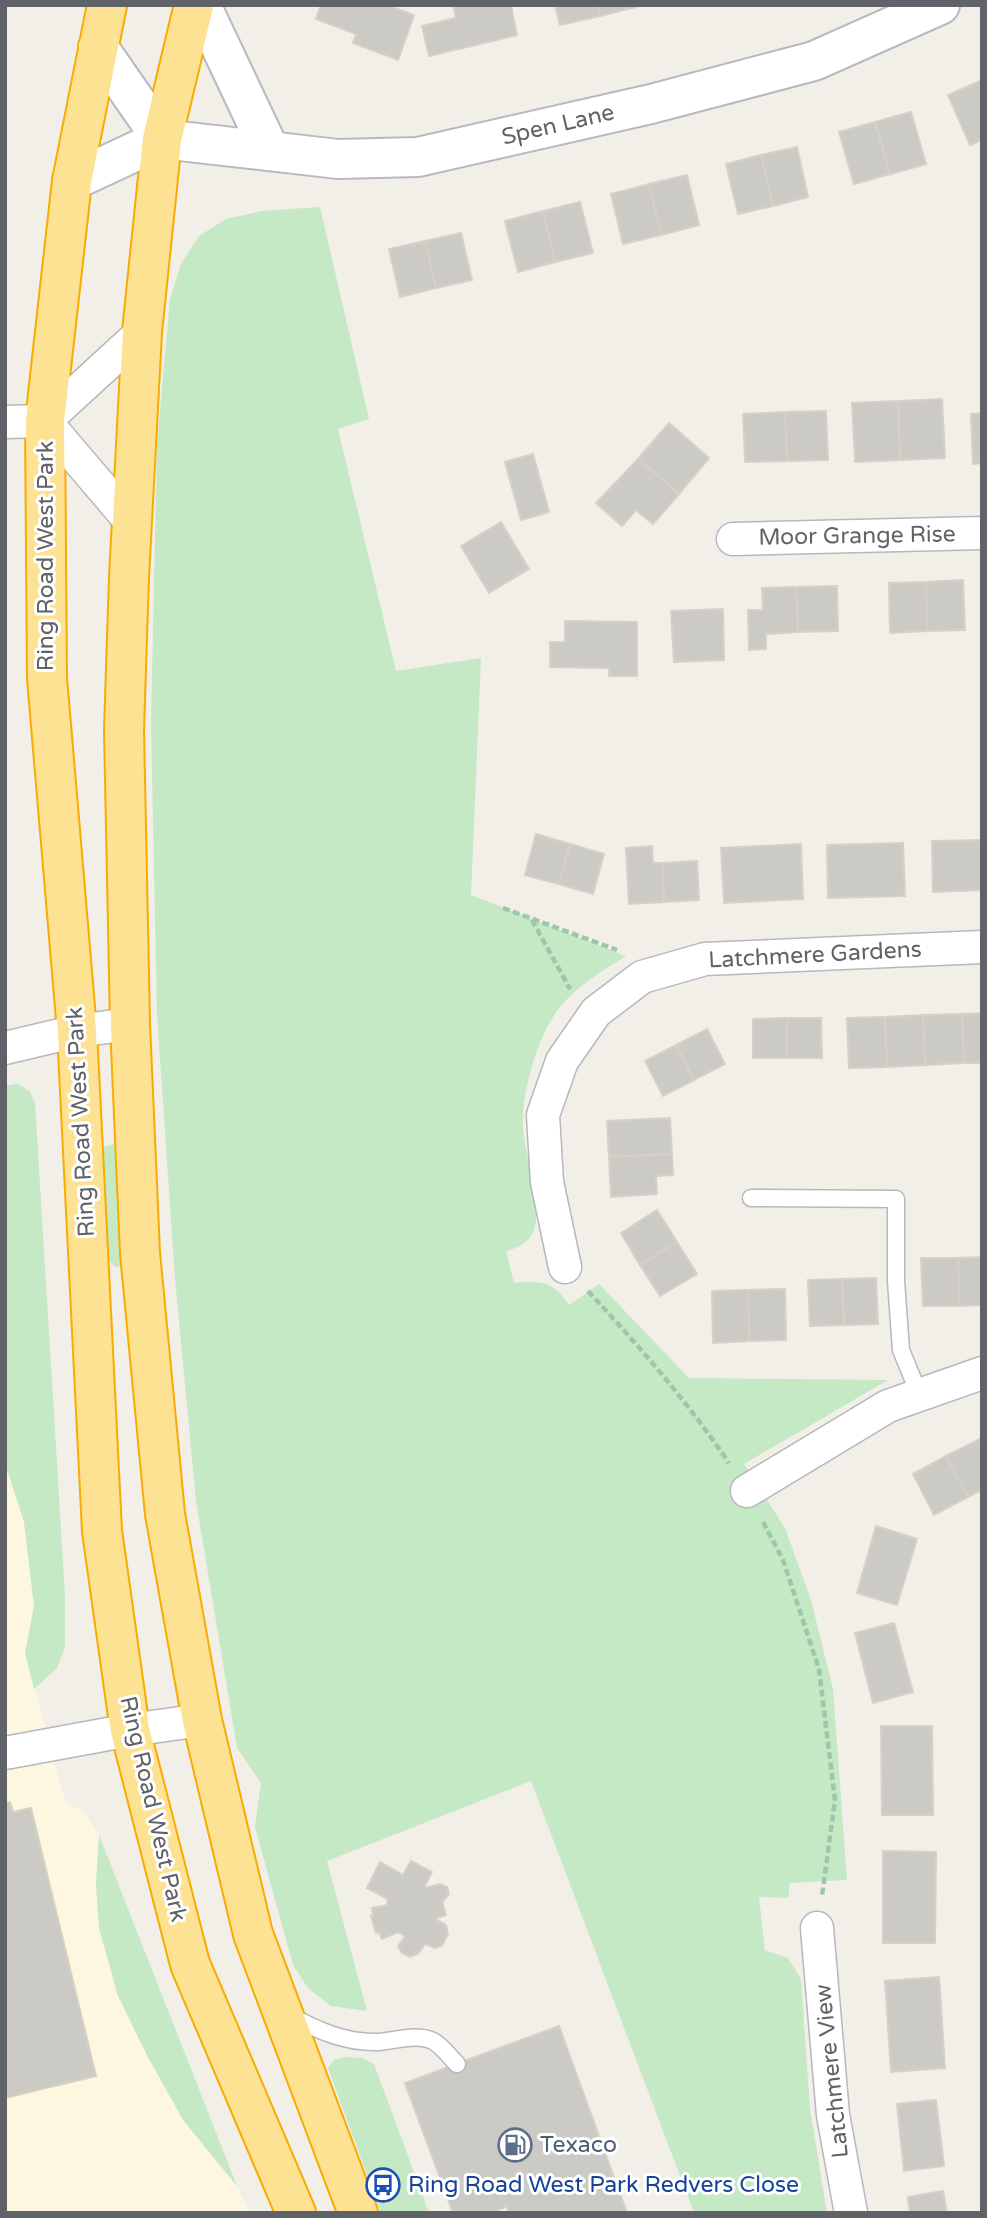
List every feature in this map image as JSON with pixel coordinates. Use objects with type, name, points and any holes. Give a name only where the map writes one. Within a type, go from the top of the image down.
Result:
[{"type":"highway","name":"Ring Road West Park","points":[[107,5],[72,181],[45,421],[47,678],[77,1031],[102,1531],[130,1730],[190,1964],[296,2213]]},
{"type":"highway","points":[[194,5],[162,139],[142,332],[132,523],[124,730],[130,1024],[141,1253],[165,1514],[202,1720],[253,1934],[358,2213]]},
{"type":"street","points":[[201,5],[270,151]]},
{"type":"street","name":"Spen Lane","points":[[162,139],[338,159],[418,157],[651,104],[814,61],[940,5]]},
{"type":"street","points":[[72,181],[162,139],[98,47]]},
{"type":"street","points":[[5,422],[45,421],[142,332]]},
{"type":"street","points":[[45,421],[132,523]]},
{"type":"street","name":"Moor Grange Rise","points":[[733,539],[982,533]]},
{"type":"street","name":"Latchmere Gardens","points":[[565,1267],[547,1182],[543,1115],[562,1061],[596,1012],[642,977],[705,959],[982,947]]},
{"type":"street","points":[[5,1048],[77,1031],[130,1024]]},
{"type":"street","points":[[747,1490],[888,1406],[982,1373]]},
{"type":"street","points":[[5,1753],[202,1720]]},
{"type":"street","name":"Latchmere View","points":[[817,1928],[833,2115],[852,2213]]},
{"type":"lane","points":[[751,1198],[897,1199],[897,1281],[901,1350],[919,1394]]},
{"type":"lane","points":[[284,2012],[322,2033],[352,2040],[376,2042],[413,2038],[433,2041],[457,2064]]},
{"type":"path","points":[[503,908],[668,970]]},
{"type":"path","points":[[531,918],[588,1024]]},
{"type":"path","points":[[565,1267],[654,1362],[704,1426],[747,1490],[783,1560],[819,1669],[835,1800],[817,1928]]},
{"type":"shaded area","points":[[5,1463],[24,1522],[34,1606],[25,1653],[65,1802],[85,1813],[99,1835],[96,1884],[99,1928],[118,1996],[183,2120],[237,2186],[250,2213],[5,2213]]},
{"type":"green space","points":[[320,207],[369,419],[338,429],[396,671],[481,658],[471,895],[626,956],[586,982],[568,998],[547,1027],[537,1051],[529,1076],[523,1113],[536,1219],[530,1238],[506,1251],[514,1283],[546,1284],[557,1291],[569,1305],[599,1284],[689,1378],[888,1380],[744,1464],[785,1528],[811,1600],[833,1689],[847,1880],[790,1883],[788,1898],[759,1897],[765,1950],[788,1958],[801,1979],[810,2109],[827,2213],[694,2213],[531,1781],[327,1861],[367,2011],[331,2006],[308,1988],[293,1965],[255,1827],[261,1783],[237,1748],[196,1501],[175,1279],[157,1014],[151,723],[157,445],[170,299],[181,264],[199,236],[226,219],[261,211]]},
{"type":"green space","points":[[18,1084],[30,1092],[35,1103],[65,1595],[65,1648],[57,1668],[34,1689],[25,1653],[34,1606],[24,1522],[5,1463],[5,1086]]},
{"type":"green space","points":[[114,1144],[118,1146],[127,1265],[115,1267],[109,1260],[102,1147]]},
{"type":"green space","points":[[99,1835],[237,2186],[183,2120],[118,1996],[99,1928],[96,1884]]},
{"type":"green space","points":[[346,2057],[362,2058],[374,2064],[429,2213],[381,2213],[328,2068],[334,2060]]},
{"type":"building","points":[[321,5],[387,5],[414,15],[398,60],[353,43],[356,34],[316,19]]},
{"type":"building","points":[[453,5],[511,5],[517,35],[429,56],[422,26],[456,18]]},
{"type":"building","points":[[555,5],[598,5],[600,16],[560,25]]},
{"type":"building","points":[[598,5],[640,5],[640,6],[600,16]]},
{"type":"building","points":[[982,80],[982,140],[970,145],[948,95]]},
{"type":"building","points":[[911,112],[926,164],[890,174],[875,122]]},
{"type":"building","points":[[875,122],[890,174],[854,184],[839,132]]},
{"type":"building","points":[[797,147],[808,197],[773,206],[761,155]]},
{"type":"building","points":[[761,155],[773,206],[738,214],[726,164]]},
{"type":"building","points":[[687,175],[699,225],[661,235],[649,184]]},
{"type":"building","points":[[649,184],[661,235],[623,244],[611,194]]},
{"type":"building","points":[[580,202],[593,253],[555,262],[543,211]]},
{"type":"building","points":[[543,211],[555,262],[518,272],[505,221]]},
{"type":"building","points":[[461,233],[472,280],[436,288],[425,241]]},
{"type":"building","points":[[425,241],[436,288],[400,297],[389,249]]},
{"type":"building","points":[[942,399],[945,458],[900,460],[898,401]]},
{"type":"building","points":[[898,401],[900,460],[855,462],[852,403]]},
{"type":"building","points":[[826,411],[828,460],[787,461],[785,412]]},
{"type":"building","points":[[785,412],[787,461],[745,462],[743,414]]},
{"type":"building","points":[[982,413],[982,463],[973,464],[971,414]]},
{"type":"building","points":[[669,423],[709,458],[679,494],[638,459]]},
{"type":"building","points":[[533,454],[549,512],[521,520],[505,462]]},
{"type":"building","points":[[638,459],[679,494],[653,524],[636,510],[622,526],[596,503]]},
{"type":"building","points":[[501,522],[529,569],[489,593],[461,546]]},
{"type":"building","points":[[963,580],[965,630],[927,631],[926,582]]},
{"type":"building","points":[[926,582],[927,631],[890,633],[889,583]]},
{"type":"building","points":[[837,586],[838,631],[798,632],[796,587]]},
{"type":"building","points":[[796,587],[798,632],[766,634],[766,649],[749,650],[748,610],[763,610],[762,588]]},
{"type":"building","points":[[723,609],[724,660],[674,662],[671,611]]},
{"type":"building","points":[[565,621],[637,622],[637,676],[609,676],[609,668],[550,667],[550,642],[565,642]]},
{"type":"building","points":[[536,834],[570,844],[559,884],[525,875]]},
{"type":"building","points":[[982,840],[982,890],[933,892],[932,841]]},
{"type":"building","points":[[903,843],[905,896],[828,898],[827,845]]},
{"type":"building","points":[[570,844],[604,854],[593,894],[559,884]]},
{"type":"building","points":[[801,844],[803,899],[724,903],[721,848]]},
{"type":"building","points":[[652,846],[653,863],[663,863],[664,902],[629,904],[626,848]]},
{"type":"building","points":[[697,861],[699,900],[664,902],[663,863]]},
{"type":"building","points":[[982,1013],[982,1063],[964,1063],[962,1014]]},
{"type":"building","points":[[962,1014],[964,1063],[925,1065],[923,1015]]},
{"type":"building","points":[[923,1015],[925,1065],[887,1067],[885,1017]]},
{"type":"building","points":[[885,1017],[887,1067],[849,1068],[847,1018]]},
{"type":"building","points":[[787,1018],[821,1018],[822,1058],[787,1058]]},
{"type":"building","points":[[787,1018],[787,1058],[753,1058],[753,1019]]},
{"type":"building","points":[[707,1029],[725,1064],[694,1080],[676,1045]]},
{"type":"building","points":[[676,1045],[694,1080],[663,1096],[645,1061]]},
{"type":"building","points":[[670,1118],[672,1154],[609,1157],[607,1121]]},
{"type":"building","points":[[672,1154],[673,1175],[656,1176],[657,1194],[611,1197],[609,1157]]},
{"type":"building","points":[[657,1210],[677,1242],[640,1265],[621,1233]]},
{"type":"building","points":[[677,1242],[697,1274],[660,1296],[640,1265]]},
{"type":"building","points":[[982,1257],[982,1305],[959,1306],[958,1258]]},
{"type":"building","points":[[921,1258],[958,1258],[959,1306],[923,1306]]},
{"type":"building","points":[[876,1278],[878,1324],[844,1325],[842,1279]]},
{"type":"building","points":[[842,1279],[844,1325],[810,1326],[808,1280]]},
{"type":"building","points":[[785,1289],[786,1340],[749,1341],[748,1290]]},
{"type":"building","points":[[748,1290],[749,1341],[713,1343],[712,1291]]},
{"type":"building","points":[[980,1439],[982,1490],[968,1497],[946,1456]]},
{"type":"building","points":[[946,1456],[968,1497],[934,1515],[913,1474]]},
{"type":"building","points":[[876,1526],[917,1539],[897,1605],[857,1593]]},
{"type":"building","points":[[894,1623],[913,1692],[873,1703],[855,1633]]},
{"type":"building","points":[[881,1726],[932,1726],[933,1815],[882,1815]]},
{"type":"building","points":[[10,1802],[13,1812],[31,1808],[96,2076],[5,2098],[5,1804]]},
{"type":"building","points":[[883,1851],[936,1852],[935,1943],[883,1943]]},
{"type":"building","points":[[411,1861],[432,1872],[424,1888],[440,1884],[447,1887],[449,1894],[442,1902],[446,1915],[435,1919],[446,1925],[448,1934],[442,1946],[435,1948],[425,1944],[418,1954],[410,1957],[402,1953],[398,1946],[405,1936],[398,1932],[382,1939],[379,1932],[376,1933],[371,1916],[372,1908],[387,1905],[388,1899],[367,1888],[380,1862],[403,1875]]},
{"type":"building","points":[[939,1977],[945,2068],[891,2072],[885,1981]]},
{"type":"building","name":"Texaco","points":[[559,2026],[627,2213],[509,2213],[507,2206],[490,2213],[453,2213],[405,2083]]},
{"type":"building","points":[[936,2100],[944,2166],[904,2171],[897,2104]]},
{"type":"building","points":[[943,2191],[947,2213],[910,2213],[908,2197]]},
{"type":"place","name":"Texaco","points":[[515,2145]]},
{"type":"place","name":"Ring Road West Park Redvers Close","points":[[383,2185]]}]
